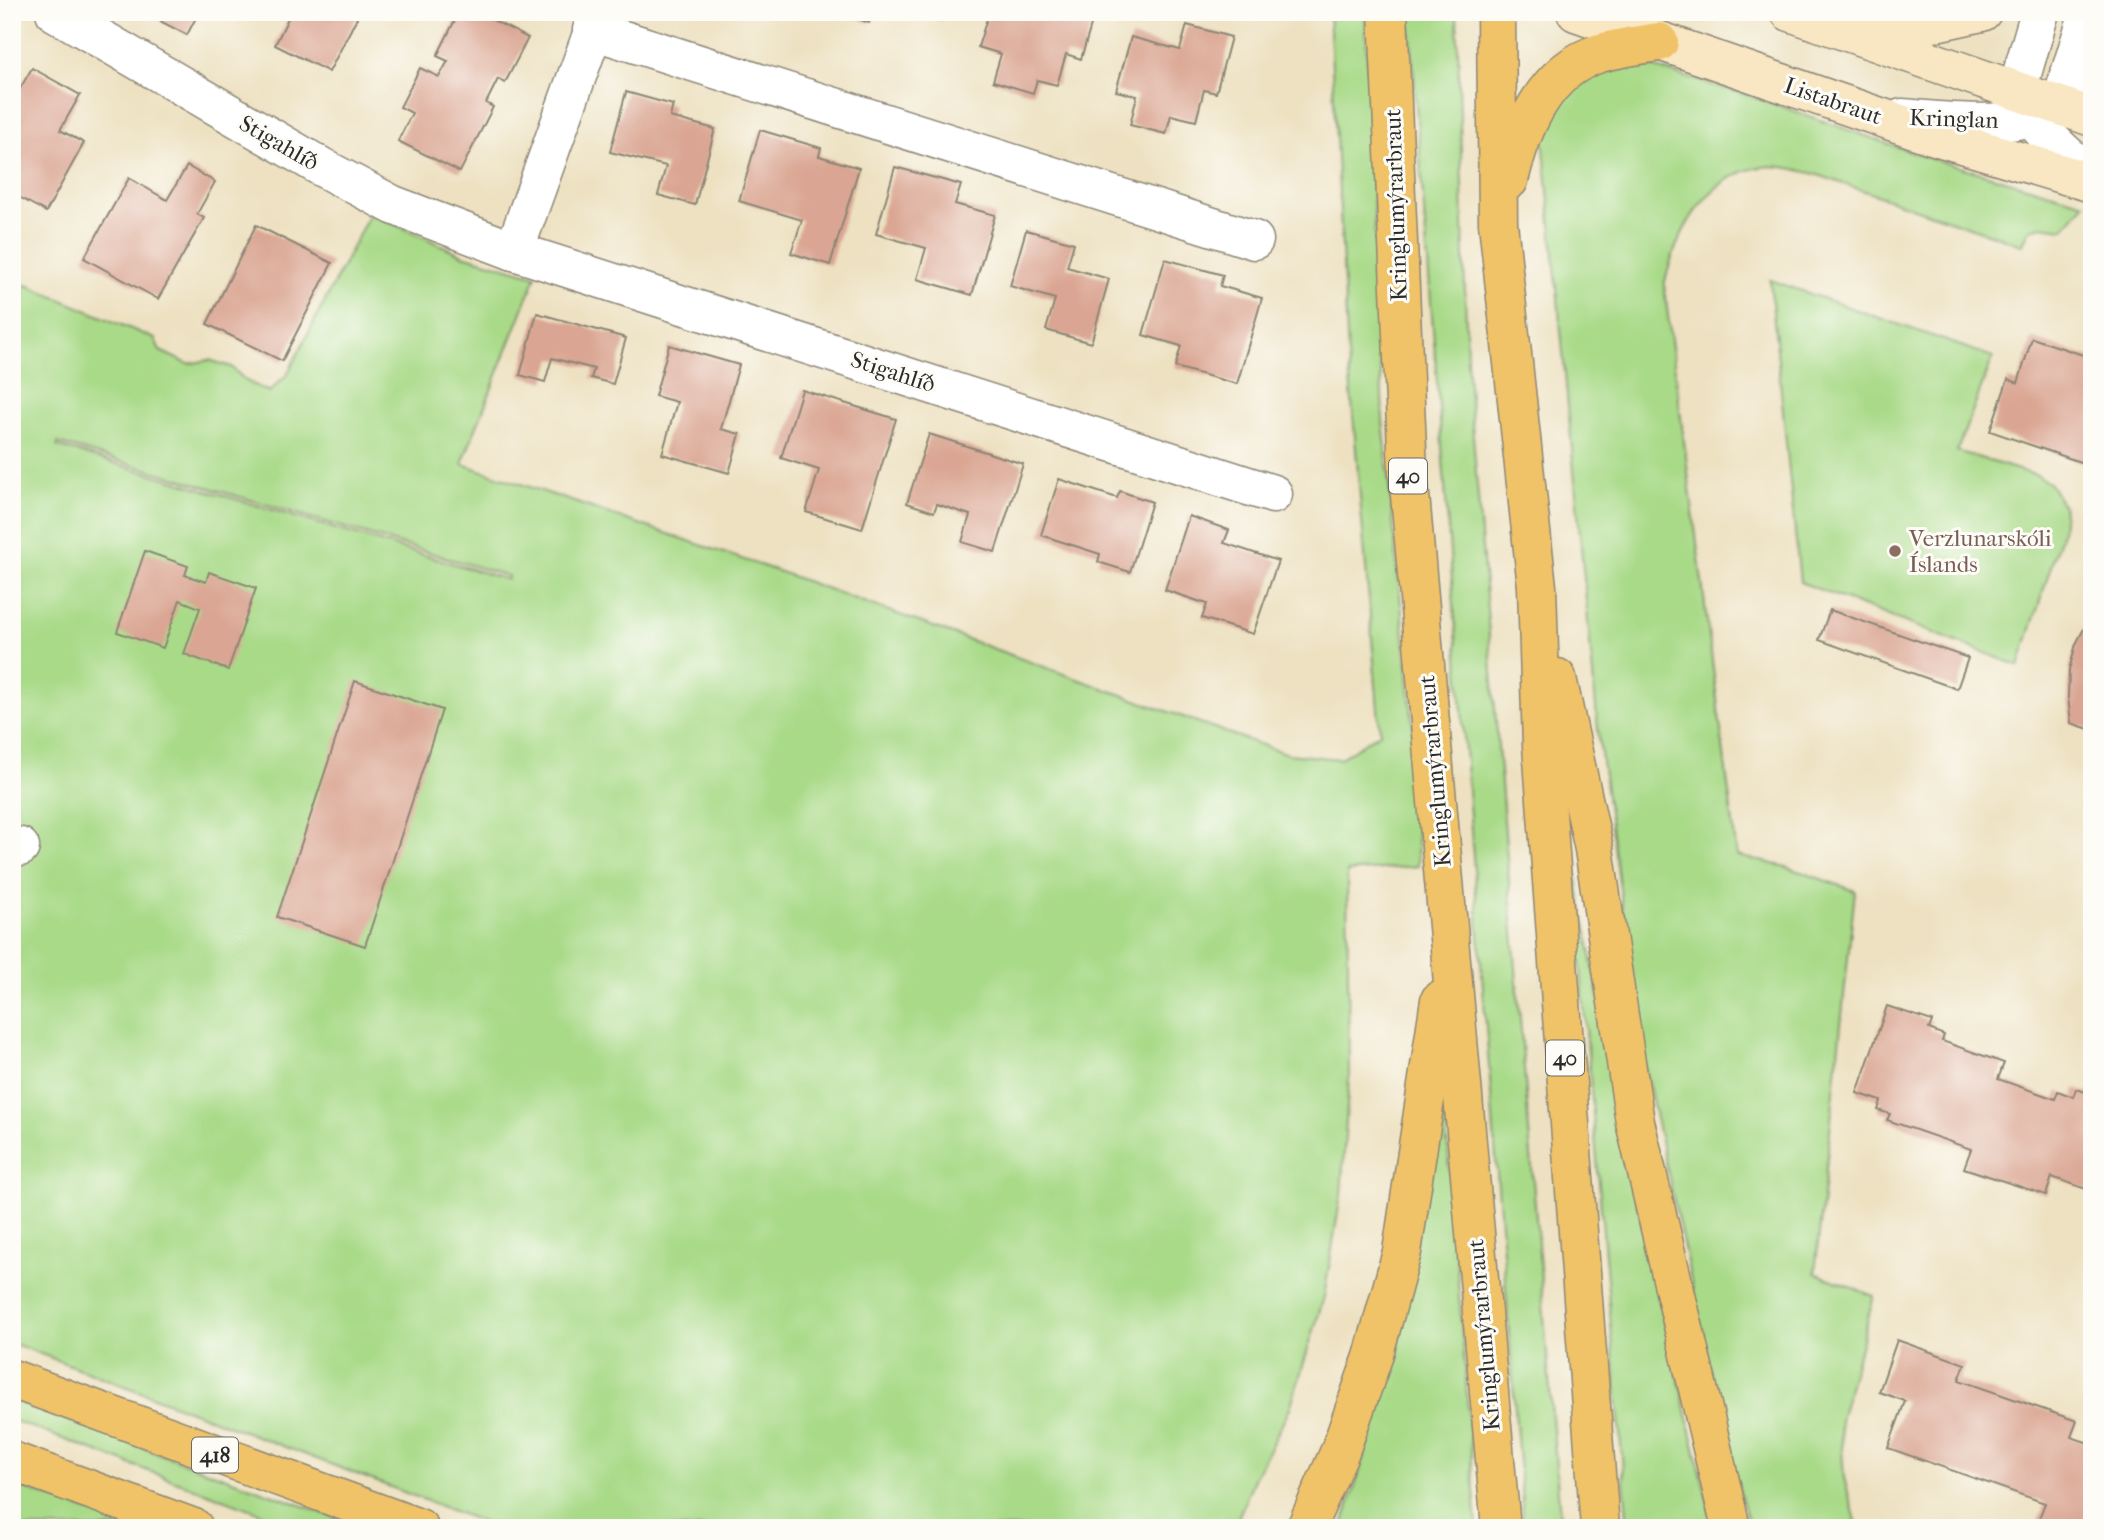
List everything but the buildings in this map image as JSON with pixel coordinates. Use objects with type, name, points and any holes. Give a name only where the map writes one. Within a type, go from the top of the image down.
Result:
[{"type":"main road","name":"Kringlumýrarbraut","points":[[1388,12],[1408,472],[1501,1528]]},
{"type":"main road","name":"40","points":[[1496,12],[1499,223],[1538,587],[1542,746],[1600,1528]]},
{"type":"main road","points":[[1499,223],[1524,131],[1541,96],[1563,73],[1598,54],[1659,41]]},
{"type":"main road","points":[[1538,587],[1594,849],[1635,1122],[1731,1528]]},
{"type":"main road","points":[[1306,1528],[1340,1451],[1373,1357],[1402,1252],[1450,939]]},
{"type":"main road","name":"418","points":[[12,1379],[419,1528]]},
{"type":"main road","points":[[12,1461],[194,1528]]},
{"type":"street","name":"Stigahlíð","points":[[55,12],[370,193],[514,251],[1273,494]]},
{"type":"street","name":"Listabraut","points":[[1576,12],[1876,116],[2092,183]]},
{"type":"street","points":[[1802,16],[1913,27],[1982,12]]},
{"type":"street","name":"Kringlan","points":[[2040,12],[2050,108],[2092,177]]},
{"type":"street","points":[[1802,16],[2050,108],[2089,12]]},
{"type":"street","points":[[514,251],[596,21],[1254,240]]},
{"type":"street","name":"Kringlan","points":[[1876,116],[1988,122],[2050,108]]},
{"type":"green space","points":[[1329,12],[1365,12],[1383,420],[1413,728],[1418,866],[1347,872],[1349,1077],[1341,1194],[1324,1297],[1290,1408],[1254,1479],[1234,1528],[498,1528],[12,1343],[12,288],[27,285],[155,339],[160,351],[188,364],[209,360],[231,367],[246,381],[269,392],[287,375],[370,213],[463,255],[536,276],[462,464],[786,574],[1288,754],[1339,759],[1380,733],[1348,355]],"holes":[[[58,443],[508,576],[508,580],[57,446]]]},
{"type":"green space","points":[[1409,12],[1457,12],[1467,361],[1561,1528],[1524,1528]]},
{"type":"green space","points":[[1649,66],[1754,97],[1932,159],[2085,203],[2063,229],[2041,226],[2030,229],[2022,245],[1815,174],[1782,167],[1761,167],[1723,182],[1708,195],[1685,228],[1664,285],[1737,856],[1787,867],[1855,891],[1815,1273],[1874,1296],[1840,1420],[1844,1478],[1858,1528],[1750,1528],[1726,1443],[1645,1067],[1599,740],[1543,137],[1553,105],[1598,68]]},
{"type":"green space","points":[[1770,280],[1993,357],[1957,451],[2038,476],[2050,484],[2064,507],[2062,532],[2019,666],[1800,582]]},
{"type":"green space","points":[[1570,840],[1635,1196],[1714,1528],[1628,1528]]},
{"type":"green space","points":[[1443,1085],[1477,1528],[1342,1528],[1396,1356]]},
{"type":"green space","points":[[12,1400],[364,1528],[301,1528],[12,1420]]},
{"type":"green space","points":[[12,1484],[136,1528],[12,1528]]},
{"type":"place","name":"Verzlunarskóli Íslands","points":[[1895,551]]}]
